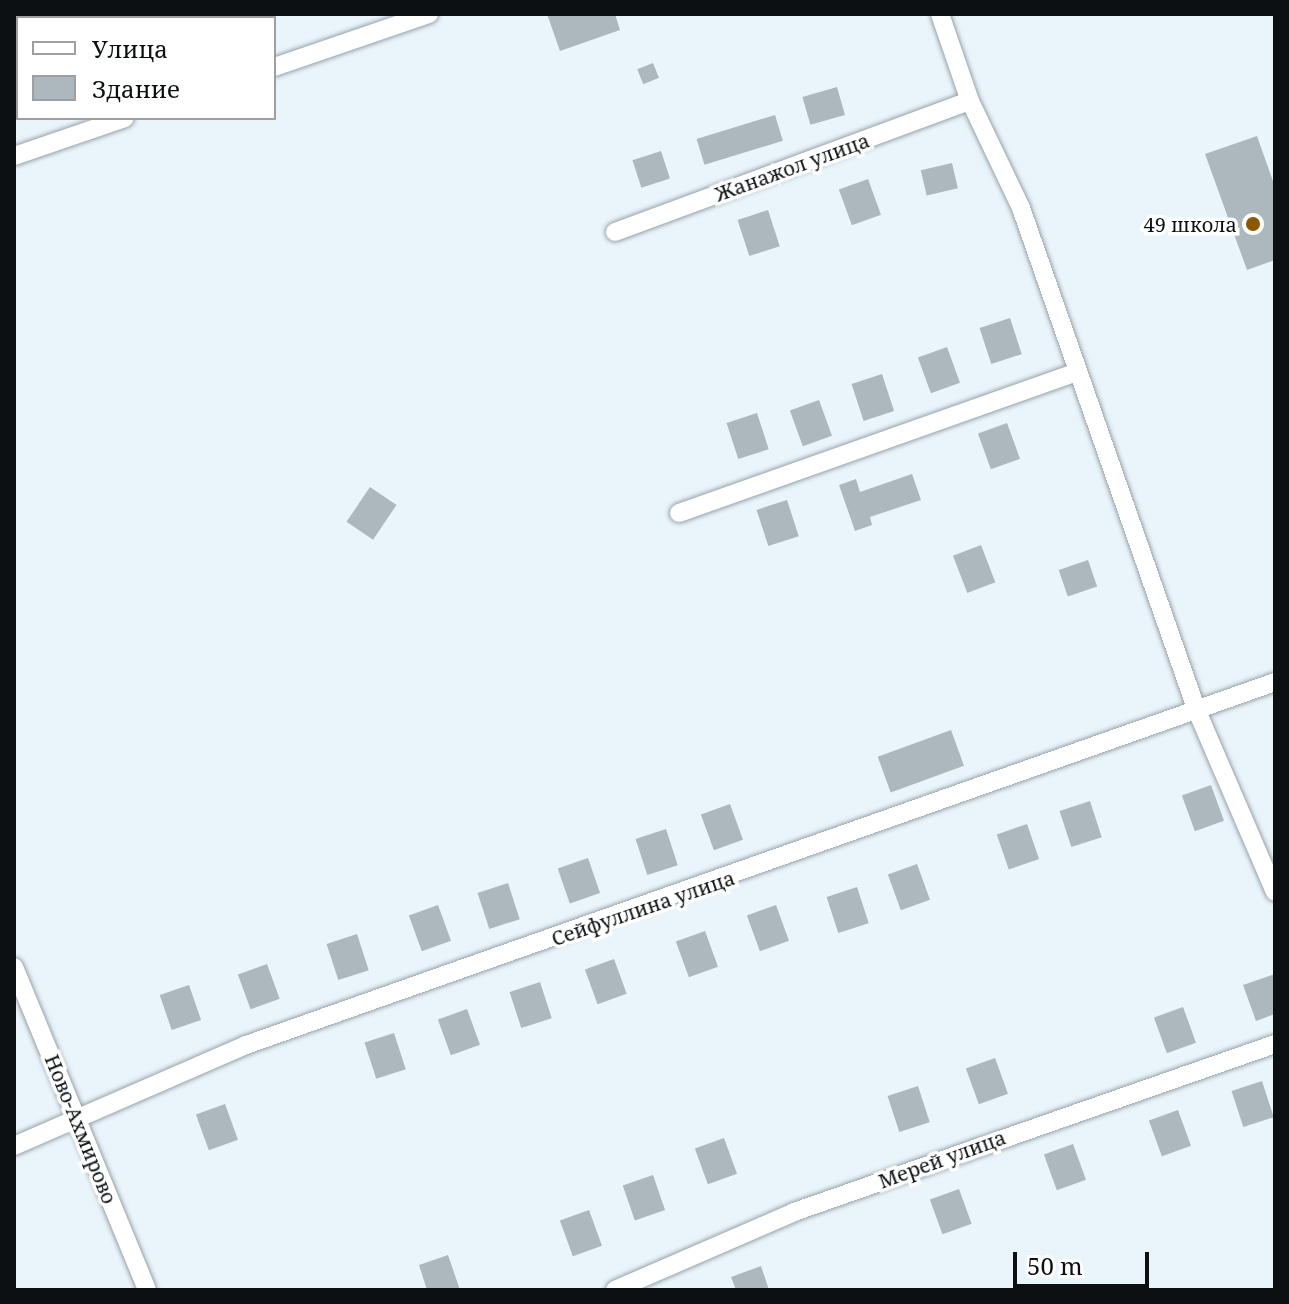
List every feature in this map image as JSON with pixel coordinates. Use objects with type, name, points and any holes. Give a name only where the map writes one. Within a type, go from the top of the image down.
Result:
[{"type":"street","points":[[276,66],[428,14]]},
{"type":"street","points":[[940,14],[970,101],[1021,208],[1197,711],[1275,892]]},
{"type":"street","name":"Жанажол улица","points":[[615,232],[970,101]]},
{"type":"street","points":[[14,156],[119,120]]},
{"type":"street","points":[[679,513],[1077,372]]},
{"type":"street","name":"Сейфуллина улица","points":[[14,1146],[79,1123],[246,1045],[1275,682]]},
{"type":"street","name":"Ново-Ахмирово","points":[[14,967],[147,1290]]},
{"type":"street","name":"Мерей улица","points":[[615,1290],[794,1212],[1275,1044]]},
{"type":"building","points":[[547,14],[615,14],[620,30],[560,51]]},
{"type":"building","points":[[653,63],[659,78],[643,84],[637,69]]},
{"type":"building","points":[[837,87],[845,115],[810,125],[802,97]]},
{"type":"building","points":[[775,115],[783,141],[704,165],[697,139]]},
{"type":"building","name":"49 школа","points":[[1257,136],[1275,187],[1275,260],[1247,270],[1205,154]]},
{"type":"building","points":[[661,151],[670,179],[641,188],[632,160]]},
{"type":"building","points":[[952,163],[958,188],[927,196],[921,170]]},
{"type":"building","points":[[868,179],[881,215],[852,225],[839,190]]},
{"type":"building","points":[[768,210],[780,246],[749,256],[738,220]]},
{"type":"building","points":[[1010,318],[1022,354],[991,364],[980,328]]},
{"type":"building","points":[[947,347],[960,383],[931,393],[918,358]]},
{"type":"building","points":[[882,374],[894,411],[864,421],[852,384]]},
{"type":"building","points":[[819,400],[832,436],[803,446],[790,411]]},
{"type":"building","points":[[757,413],[769,449],[738,459],[727,423]]},
{"type":"building","points":[[1007,423],[1020,459],[991,469],[978,434]]},
{"type":"building","points":[[912,474],[921,500],[870,517],[872,525],[855,531],[839,485],[856,479],[860,492]]},
{"type":"building","points":[[370,487],[397,505],[373,540],[347,522]]},
{"type":"building","points":[[787,500],[799,536],[768,546],[757,510]]},
{"type":"building","points":[[981,545],[995,582],[967,593],[953,556]]},
{"type":"building","points":[[1088,560],[1097,586],[1068,597],[1059,570]]},
{"type":"building","points":[[951,730],[964,766],[891,792],[878,757]]},
{"type":"building","points":[[1211,785],[1224,821],[1195,831],[1182,796]]},
{"type":"building","points":[[1090,801],[1102,837],[1071,847],[1060,811]]},
{"type":"building","points":[[730,804],[743,840],[714,850],[701,815]]},
{"type":"building","points":[[1027,824],[1039,859],[1009,869],[997,834]]},
{"type":"building","points":[[666,829],[678,865],[647,875],[636,839]]},
{"type":"building","points":[[588,858],[600,893],[570,903],[558,868]]},
{"type":"building","points":[[917,864],[930,900],[901,910],[888,875]]},
{"type":"building","points":[[508,883],[520,919],[489,929],[478,893]]},
{"type":"building","points":[[857,887],[869,923],[838,933],[827,897]]},
{"type":"building","points":[[438,905],[451,941],[422,951],[409,916]]},
{"type":"building","points":[[776,905],[789,941],[760,951],[747,916]]},
{"type":"building","points":[[705,931],[718,967],[689,977],[676,942]]},
{"type":"building","points":[[357,934],[369,970],[338,980],[327,944]]},
{"type":"building","points":[[614,959],[627,994],[598,1004],[585,970]]},
{"type":"building","points":[[267,964],[280,999],[251,1009],[238,975]]},
{"type":"building","points":[[1275,974],[1275,1014],[1256,1021],[1243,985]]},
{"type":"building","points":[[540,982],[552,1018],[521,1028],[510,992]]},
{"type":"building","points":[[189,985],[201,1020],[172,1030],[160,995]]},
{"type":"building","points":[[1183,1007],[1196,1043],[1167,1053],[1154,1018]]},
{"type":"building","points":[[467,1009],[480,1045],[451,1055],[438,1020]]},
{"type":"building","points":[[394,1033],[406,1069],[376,1079],[365,1043]]},
{"type":"building","points":[[995,1058],[1008,1094],[979,1104],[966,1069]]},
{"type":"building","points":[[1262,1081],[1274,1117],[1243,1127],[1232,1091]]},
{"type":"building","points":[[918,1086],[930,1122],[899,1132],[888,1096]]},
{"type":"building","points":[[225,1104],[238,1140],[209,1150],[196,1115]]},
{"type":"building","points":[[1178,1110],[1191,1146],[1162,1156],[1149,1121]]},
{"type":"building","points":[[724,1138],[737,1174],[708,1184],[695,1149]]},
{"type":"building","points":[[1073,1144],[1086,1180],[1057,1190],[1044,1155]]},
{"type":"building","points":[[653,1175],[665,1210],[635,1220],[623,1185]]},
{"type":"building","points":[[959,1189],[972,1224],[943,1234],[930,1200]]},
{"type":"building","points":[[589,1210],[602,1246],[573,1256],[560,1221]]},
{"type":"building","points":[[448,1255],[460,1290],[427,1290],[419,1265]]},
{"type":"building","points":[[761,1266],[769,1290],[736,1290],[731,1277]]},
{"type":"place","name":"49 школа","points":[[1253,224]]}]
